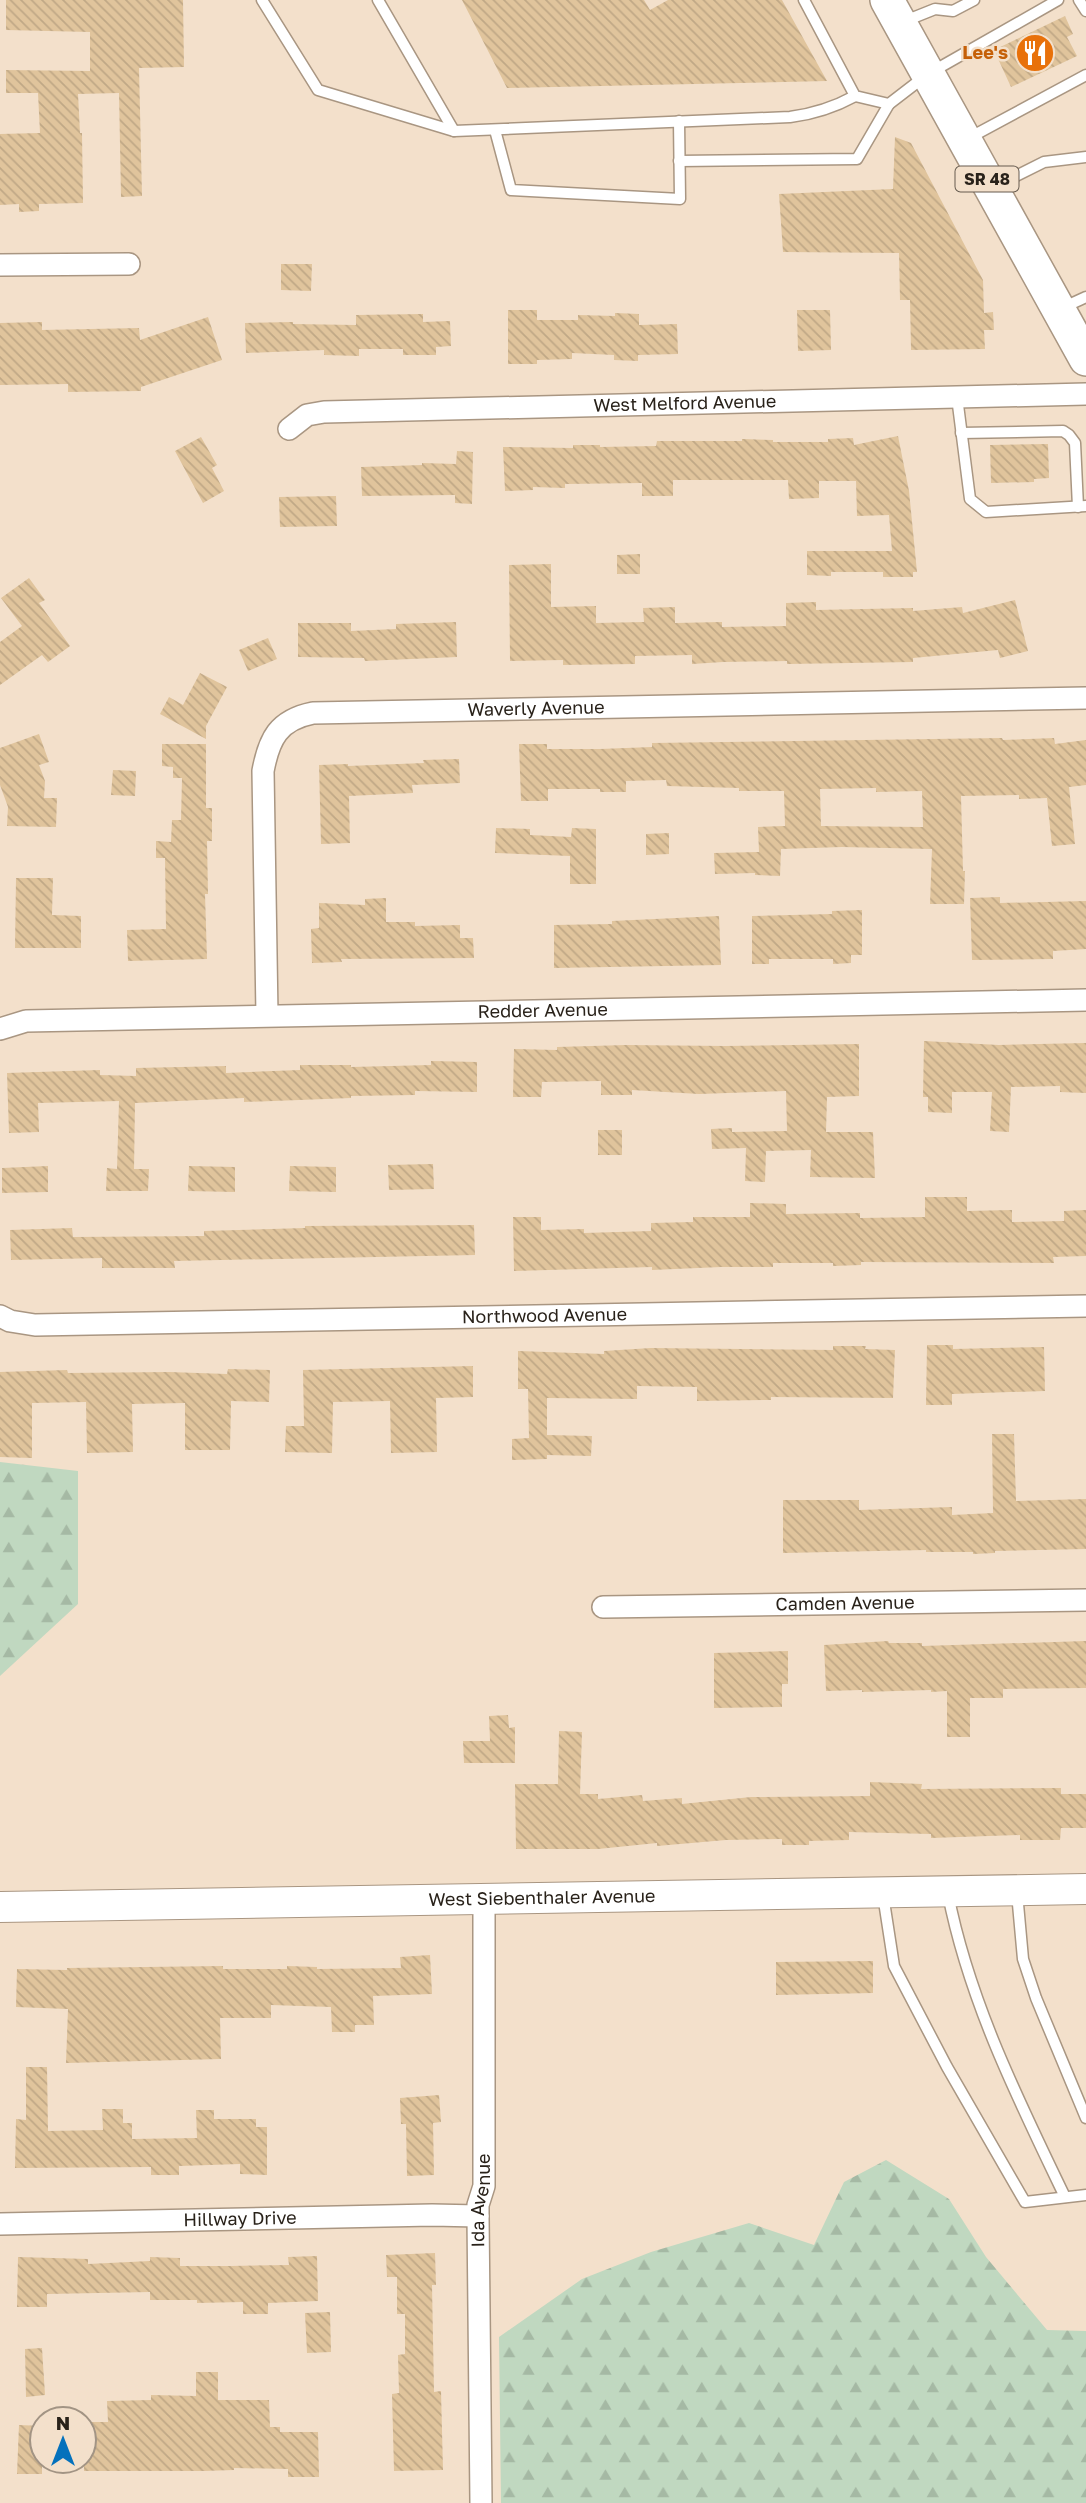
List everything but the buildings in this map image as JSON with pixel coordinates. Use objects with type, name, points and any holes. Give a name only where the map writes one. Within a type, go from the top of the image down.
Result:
[{"type":"main road","name":"SR 48","points":[[894,12],[992,189],[1073,303],[1086,359]]},
{"type":"main road","name":"West Siebenthaler Avenue","points":[[0,1906],[1086,1889]]},
{"type":"street","points":[[0,265],[129,264]]},
{"type":"street","name":"West Melford Avenue","points":[[289,429],[307,415],[324,412],[1086,394]]},
{"type":"street","name":"Waverly Avenue","points":[[267,1015],[263,771],[272,739],[280,728],[302,715],[1086,698]]},
{"type":"street","name":"Redder Avenue","points":[[0,1029],[26,1021],[1086,1000]]},
{"type":"street","name":"Northwood Avenue","points":[[2,1317],[21,1324],[35,1325],[1086,1306]]},
{"type":"street","name":"Camden Avenue","points":[[603,1607],[1086,1600]]},
{"type":"street","name":"Ida Avenue","points":[[481,2503],[478,2205],[484,2186],[484,1898]]},
{"type":"street","name":"Hillway Drive","points":[[0,2224],[478,2216]]},
{"type":"lane","points":[[262,0],[318,90],[454,131],[811,114],[855,96],[889,104]]},
{"type":"lane","points":[[378,0],[454,131]]},
{"type":"lane","points":[[804,0],[855,96]]},
{"type":"lane","points":[[894,12],[936,4],[953,11],[974,0]]},
{"type":"lane","points":[[679,161],[858,159],[889,104],[928,74],[1058,0]]},
{"type":"lane","points":[[1079,0],[1086,11]]},
{"type":"lane","points":[[965,140],[1086,75]]},
{"type":"lane","points":[[495,130],[511,190],[680,199],[679,121]]},
{"type":"lane","points":[[992,189],[1044,162],[1086,157]]},
{"type":"lane","points":[[957,397],[961,433],[970,499],[986,512],[1082,506],[1074,443],[1063,431],[961,433]]},
{"type":"lane","points":[[1017,1890],[1023,1959],[1036,1998],[1086,2118]]},
{"type":"lane","points":[[947,1891],[957,1941],[986,2025],[1065,2197]]},
{"type":"lane","points":[[883,1892],[894,1966],[947,2067],[1025,2202],[1086,2195]]},
{"type":"green space","points":[[0,1462],[78,1471],[78,1604],[0,1676]]},
{"type":"green space","points":[[886,2160],[949,2199],[986,2257],[1047,2330],[1086,2331],[1086,2503],[501,2503],[499,2337],[582,2279],[651,2252],[749,2223],[814,2245],[844,2182]]},
{"type":"place","name":"Lee's","points":[[1035,53]]}]
